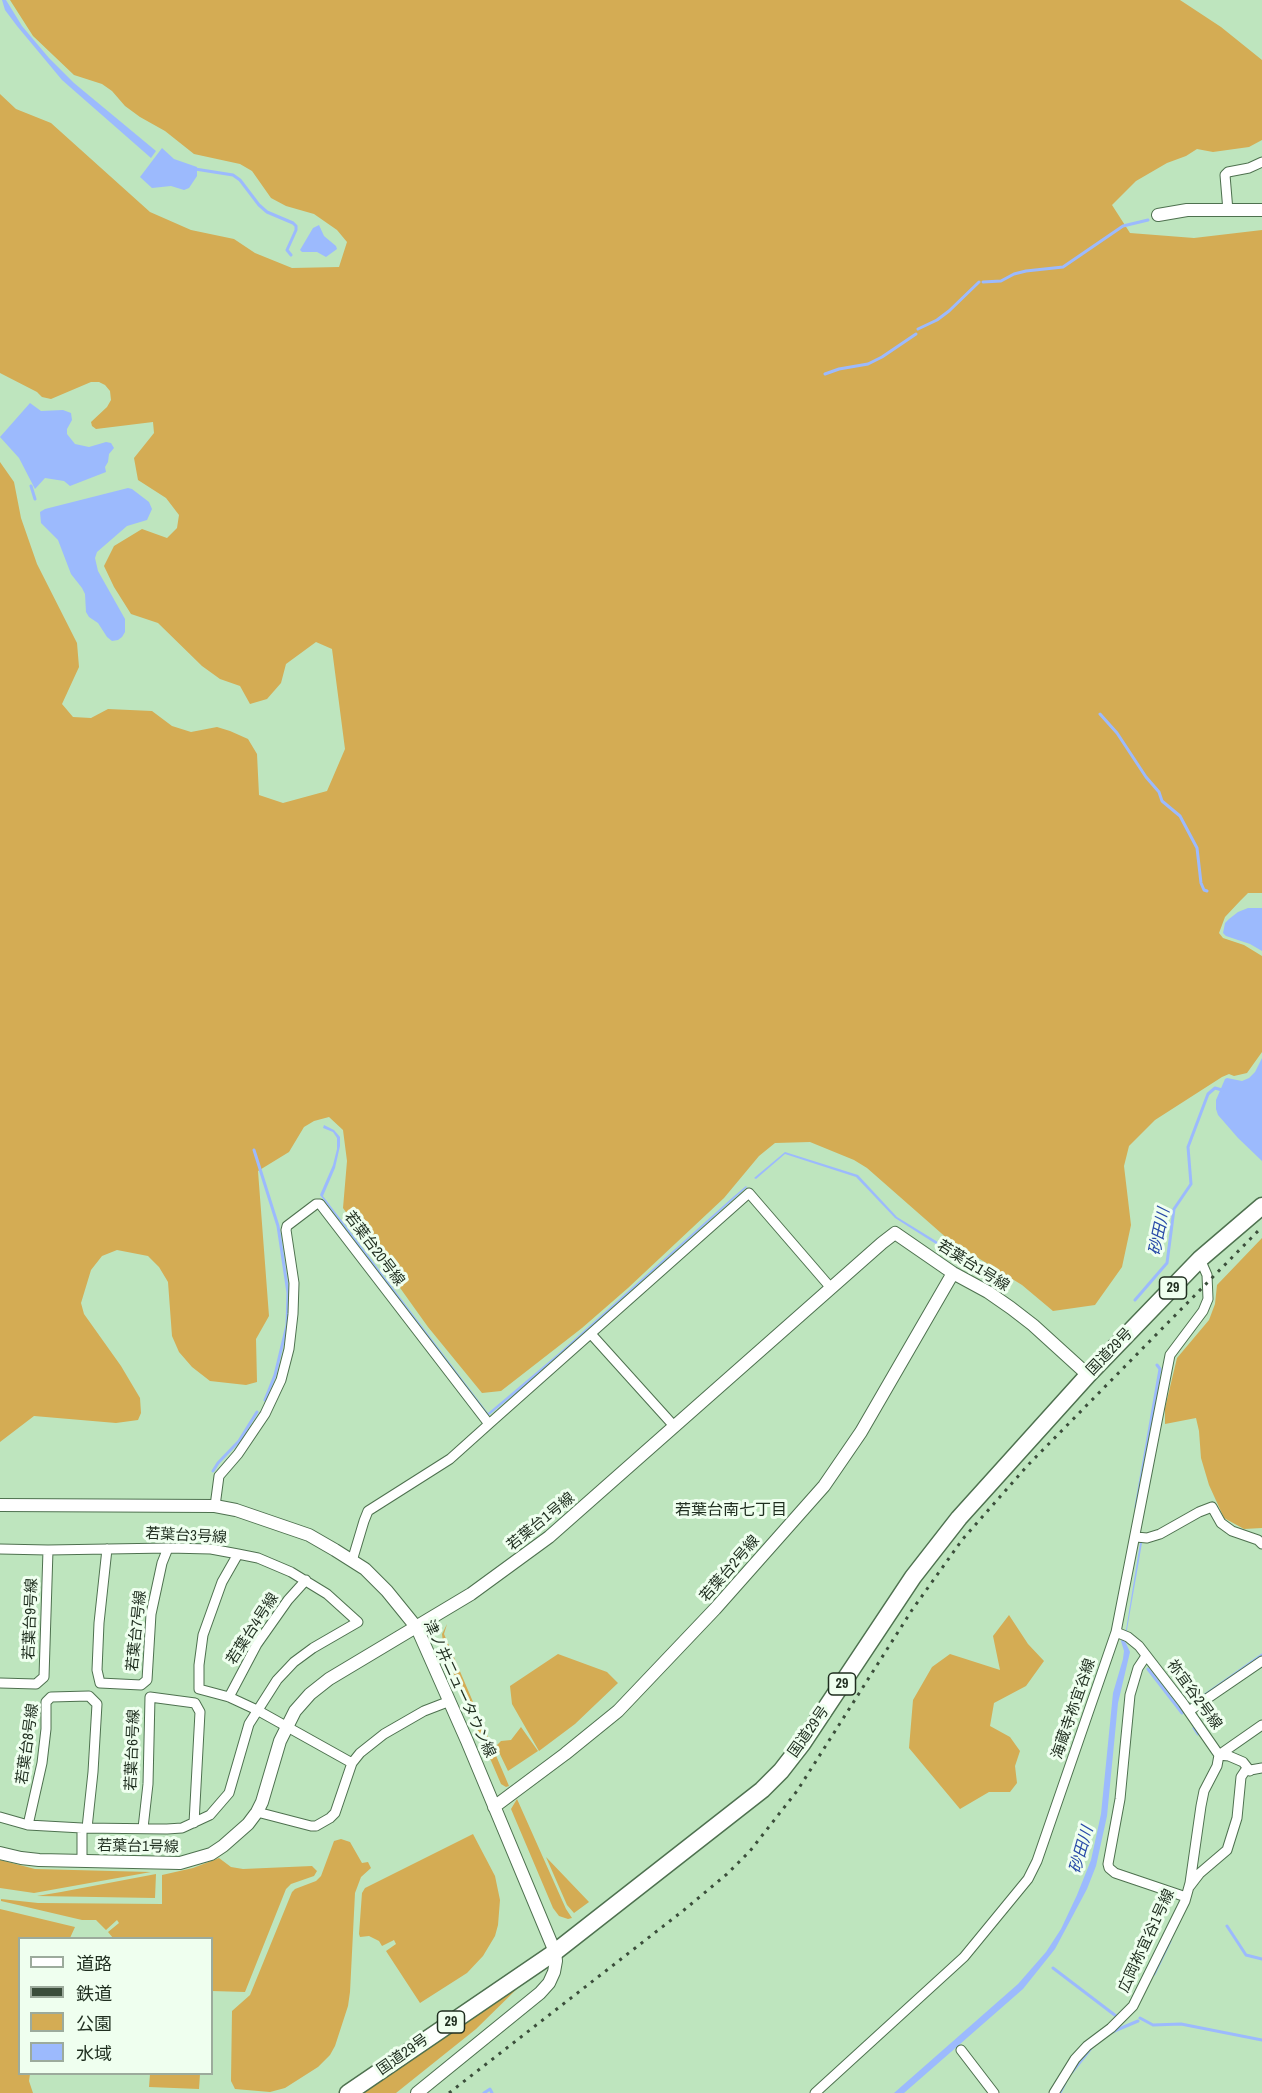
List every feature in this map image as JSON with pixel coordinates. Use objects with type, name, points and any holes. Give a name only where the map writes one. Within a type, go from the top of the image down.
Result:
[{"type":"highway","name":"国道29号","points":[[348,2093],[555,1952],[736,1813],[762,1790],[781,1771],[815,1725],[935,1546],[1088,1375],[1200,1259],[1262,1206]]},
{"type":"street","points":[[1228,211],[1225,175],[1228,172],[1249,168],[1262,162]]},
{"type":"street","points":[[1158,215],[1187,210],[1262,210]]},
{"type":"street","points":[[352,1561],[369,1511],[450,1459],[749,1193],[831,1288]]},
{"type":"street","name":"若葉台20号線","points":[[215,1506],[219,1476],[238,1454],[265,1414],[281,1380],[290,1349],[293,1314],[294,1283],[286,1230],[316,1204],[324,1208],[489,1424]]},
{"type":"street","name":"若葉台1号線","points":[[0,1853],[30,1859],[148,1864],[188,1862],[211,1854],[223,1846],[248,1824],[257,1812],[277,1749],[296,1712],[310,1694],[328,1679],[471,1594],[549,1537],[882,1242],[895,1233],[1026,1319],[1088,1375]]},
{"type":"street","name":"海蔵寺祢宜谷線","points":[[815,2093],[964,1957],[1028,1879],[1037,1861],[1116,1632],[1170,1355],[1203,1311],[1208,1299],[1207,1275],[1200,1259]]},
{"type":"street","name":"若葉台2号線","points":[[494,1807],[618,1712],[715,1609],[824,1486],[861,1432],[953,1273]]},
{"type":"street","points":[[591,1334],[674,1426]]},
{"type":"street","name":"津ノ井ニュータウン線","points":[[0,1505],[215,1506],[236,1510],[309,1535],[365,1569],[387,1591],[417,1628],[555,1952]]},
{"type":"street","points":[[1136,1538],[1147,1538],[1160,1534],[1212,1507],[1221,1523],[1232,1531],[1258,1540],[1262,1544]]},
{"type":"street","name":"若葉台3号線","points":[[0,1548],[211,1549],[258,1558],[306,1580],[327,1594],[358,1622],[294,1662],[277,1680],[249,1724],[229,1793],[210,1815],[182,1828],[84,1828],[28,1825],[0,1817]]},
{"type":"street","name":"若葉台7号線","points":[[107,1550],[99,1623],[97,1670],[100,1683],[141,1685],[147,1680],[151,1614],[162,1563],[168,1548]]},
{"type":"street","name":"若葉台9号線","points":[[0,1683],[36,1684],[44,1677],[48,1550]]},
{"type":"street","points":[[238,1554],[222,1582],[203,1635],[199,1689],[229,1697],[257,1710],[352,1763]]},
{"type":"street","name":"若葉台4号線","points":[[229,1697],[257,1644],[288,1600],[306,1580]]},
{"type":"street","name":"祢宜谷2号線","points":[[1116,1632],[1134,1641],[1189,1711],[1219,1755]]},
{"type":"street","points":[[1146,1656],[1138,1668],[1130,1695],[1120,1799],[1109,1868],[1115,1873],[1187,1892],[1200,1873],[1227,1850],[1237,1822],[1241,1777],[1245,1771],[1262,1768]]},
{"type":"street","points":[[1189,1711],[1262,1661]]},
{"type":"street","name":"若葉台8号線","points":[[28,1825],[42,1763],[46,1702],[51,1697],[89,1696],[97,1704],[93,1772],[84,1828]]},
{"type":"street","name":"若葉台6号線","points":[[143,1828],[148,1784],[150,1697],[195,1703],[200,1712],[194,1823]]},
{"type":"street","points":[[257,1812],[311,1826],[321,1823],[335,1813],[352,1763],[360,1753],[384,1734],[424,1711],[450,1701]]},
{"type":"street","points":[[1219,1755],[1262,1725]]},
{"type":"street","points":[[1219,1755],[1229,1756],[1243,1762],[1250,1771]]},
{"type":"street","name":"広岡祢宜谷1号線","points":[[1054,2093],[1081,2053],[1133,2006],[1187,1892],[1204,1791],[1217,1766],[1219,1755]]},
{"type":"street","points":[[82,1861],[84,1828]]},
{"type":"street","points":[[417,2093],[540,1994],[554,1972],[555,1952]]},
{"type":"street","points":[[961,2050],[994,2093]]},
{"type":"green space","points":[[10,0],[1180,0],[1221,27],[1262,60],[1262,140],[1249,147],[1213,152],[1197,149],[1136,181],[1112,205],[1130,233],[1194,238],[1262,230],[1262,893],[1248,893],[1225,917],[1219,933],[1223,938],[1244,945],[1262,956],[1262,1052],[1247,1073],[1234,1076],[1229,1074],[1222,1077],[1155,1120],[1129,1146],[1124,1166],[1131,1225],[1122,1267],[1095,1305],[1053,1311],[1022,1285],[949,1240],[867,1168],[854,1160],[810,1142],[775,1143],[759,1156],[724,1198],[582,1328],[501,1391],[482,1393],[428,1327],[343,1208],[347,1161],[343,1130],[329,1117],[314,1121],[304,1127],[289,1152],[258,1171],[269,1316],[256,1339],[257,1382],[246,1385],[210,1381],[192,1367],[179,1352],[172,1336],[168,1282],[159,1267],[148,1256],[117,1250],[102,1256],[91,1270],[81,1303],[84,1314],[121,1366],[140,1398],[141,1413],[138,1420],[116,1423],[34,1416],[0,1442],[0,462],[14,482],[21,518],[37,564],[77,643],[79,667],[62,704],[73,717],[91,718],[108,709],[152,711],[172,726],[191,732],[217,727],[230,731],[248,739],[257,754],[259,795],[283,803],[327,791],[345,749],[332,649],[316,642],[286,664],[281,683],[267,699],[250,704],[240,686],[220,679],[202,666],[158,623],[131,614],[114,587],[104,566],[114,546],[142,529],[167,538],[177,528],[179,515],[166,498],[138,480],[134,458],[154,433],[153,422],[96,429],[91,422],[111,400],[110,391],[105,385],[91,382],[51,399],[42,397],[37,392],[0,373],[0,94],[16,109],[51,123],[150,212],[191,230],[234,239],[255,253],[292,268],[339,267],[347,242],[337,230],[314,214],[286,206],[271,198],[252,171],[240,164],[194,154],[165,131],[125,106],[112,91],[102,84],[74,75],[33,36]]},
{"type":"green space","points":[[1262,1238],[1262,1528],[1244,1529],[1224,1518],[1209,1485],[1201,1458],[1196,1418],[1165,1424],[1165,1408],[1177,1358],[1209,1320],[1215,1304],[1217,1285]]},
{"type":"green space","points":[[1009,1615],[1028,1644],[1044,1661],[1026,1686],[994,1703],[990,1726],[1010,1737],[1020,1751],[1015,1766],[1017,1783],[1010,1792],[989,1792],[960,1809],[909,1748],[913,1700],[932,1667],[950,1654],[1000,1670],[993,1636]]},
{"type":"green space","points":[[447,1624],[444,1634],[509,1786],[501,1784],[444,1651],[442,1634]]},
{"type":"green space","points":[[558,1654],[607,1672],[618,1683],[575,1724],[539,1751],[512,1704],[510,1686]]},
{"type":"green space","points":[[521,1727],[538,1751],[508,1771],[496,1746],[501,1741],[511,1740]]},
{"type":"green space","points":[[517,1799],[572,1918],[559,1916],[553,1908],[511,1809]]},
{"type":"green space","points":[[473,1834],[495,1876],[500,1900],[495,1936],[483,1956],[467,1973],[420,2003],[386,1951],[396,1944],[394,1940],[382,1946],[379,1941],[369,1936],[360,1937],[362,1893],[365,1888]]},
{"type":"green space","points":[[341,1839],[350,1842],[362,1863],[368,1862],[371,1868],[361,1877],[355,1893],[350,1992],[348,2006],[335,2046],[318,2067],[285,2088],[270,2092],[235,2089],[231,2081],[232,2011],[250,1995],[292,1892],[316,1881],[321,1876],[334,1841]]},
{"type":"green space","points":[[546,1857],[589,1902],[574,1913],[567,1905]]},
{"type":"green space","points":[[219,1858],[231,1867],[243,1869],[312,1866],[317,1871],[314,1876],[291,1884],[286,1889],[245,1992],[213,1991],[213,1937],[112,1937],[108,1932],[119,1923],[117,1920],[106,1930],[96,1920],[82,1920],[1,1901],[1,1899],[38,1903],[162,1904],[162,1875],[193,1868]]},
{"type":"green space","points":[[0,1860],[35,1869],[151,1872],[34,1893],[0,1888]]},
{"type":"green space","points":[[156,1874],[155,1898],[37,1896],[61,1892]]},
{"type":"green space","points":[[0,1909],[75,1927],[70,1937],[18,1937],[18,2075],[30,2075],[29,2081],[33,2093],[0,2093]]},
{"type":"green space","points":[[528,1978],[476,2029],[396,2093],[362,2093]]},
{"type":"green space","points":[[150,2075],[200,2075],[199,2089],[149,2087]]},
{"type":"water","points":[[2,0],[6,0],[22,26],[74,83],[156,151],[151,158],[62,80],[5,10]]},
{"type":"water","points":[[162,148],[174,159],[197,167],[197,176],[189,188],[184,190],[171,186],[152,188],[140,177]]},
{"type":"water","points":[[319,225],[324,236],[337,249],[326,257],[317,252],[300,250],[313,228]]},
{"type":"water","points":[[30,403],[41,411],[63,410],[71,413],[72,420],[67,434],[75,444],[89,447],[106,442],[111,443],[114,448],[109,454],[105,467],[106,472],[70,486],[64,481],[45,478],[35,489],[19,458],[0,437]]},
{"type":"water","points":[[128,488],[149,502],[152,509],[147,520],[127,526],[97,552],[95,558],[98,571],[125,619],[125,632],[118,640],[112,641],[86,612],[85,594],[71,574],[58,540],[41,523],[40,512]]},
{"type":"water","points":[[1248,908],[1262,908],[1262,951],[1223,933],[1225,923],[1229,919]]},
{"type":"water","points":[[1262,1058],[1262,1161],[1218,1115],[1216,1100],[1225,1079],[1242,1081],[1249,1078]]},
{"type":"water","points":[[324,1125],[334,1130],[340,1137],[340,1146],[335,1168],[323,1196],[488,1413],[747,1187],[527,1384],[488,1416],[320,1195],[337,1149],[337,1138],[333,1132],[323,1128]]},
{"type":"water","points":[[785,1152],[858,1175],[897,1217],[959,1255],[958,1258],[895,1218],[856,1177],[785,1154],[756,1179],[754,1178]]},
{"type":"water","points":[[1140,1543],[1142,1543],[1125,1641],[1130,1652],[1118,1703],[1107,1816],[1096,1866],[1087,1889],[1055,1949],[1023,1989],[904,2093],[894,2093],[1018,1984],[1046,1952],[1061,1929],[1077,1895],[1091,1860],[1101,1814],[1113,1693],[1123,1659],[1124,1651],[1121,1641],[1126,1630]]},
{"type":"waterway","points":[[195,169],[233,175],[267,212],[293,223],[296,230],[287,250],[291,255]]},
{"type":"waterway","points":[[983,282],[1001,281],[1026,271],[1063,267],[1123,226],[1148,220]]},
{"type":"waterway","points":[[918,329],[949,311],[979,282]]},
{"type":"waterway","points":[[825,374],[868,364],[916,334]]},
{"type":"waterway","points":[[31,486],[35,499]]},
{"type":"waterway","points":[[1100,714],[1117,733],[1146,777],[1159,792],[1162,801],[1180,816],[1197,848],[1201,883],[1207,891]]},
{"type":"waterway","name":"砂田川","points":[[1135,1300],[1167,1263],[1174,1209],[1191,1184],[1188,1147],[1208,1094],[1215,1088],[1222,1090]]},
{"type":"waterway","points":[[254,1150],[278,1226],[288,1293],[287,1325],[275,1375],[265,1400]]},
{"type":"waterway","name":"砂田川","points":[[1136,1507],[1160,1369],[1157,1365]]},
{"type":"waterway","points":[[213,1471],[239,1441],[257,1412]]},
{"type":"waterway","points":[[1192,1704],[1262,1655]]},
{"type":"waterway","points":[[1148,1669],[1182,1713]]},
{"type":"waterway","points":[[1194,1728],[1198,1734]]},
{"type":"waterway","points":[[1227,1926],[1246,1955],[1262,1959]]},
{"type":"waterway","points":[[1154,1974],[1170,1941]]},
{"type":"waterway","points":[[1053,1968],[1116,2016]]},
{"type":"waterway","points":[[1140,2018],[1153,2025],[1181,2024],[1262,2040]]},
{"type":"waterway","points":[[1112,2032],[1138,2021]]},
{"type":"waterway","points":[[1072,2072],[1092,2047]]},
{"type":"waterway","points":[[1060,2093],[1065,2083]]},
{"type":"waterway","points":[[484,2093],[490,2089],[492,2093]]},
{"type":"railway","points":[[449,2093],[684,1910],[727,1874],[750,1851],[797,1791],[912,1610],[962,1540],[1029,1464],[1262,1227]]},
{"type":"district","name":"若葉台南七丁目","points":[[731,1511]]}]
